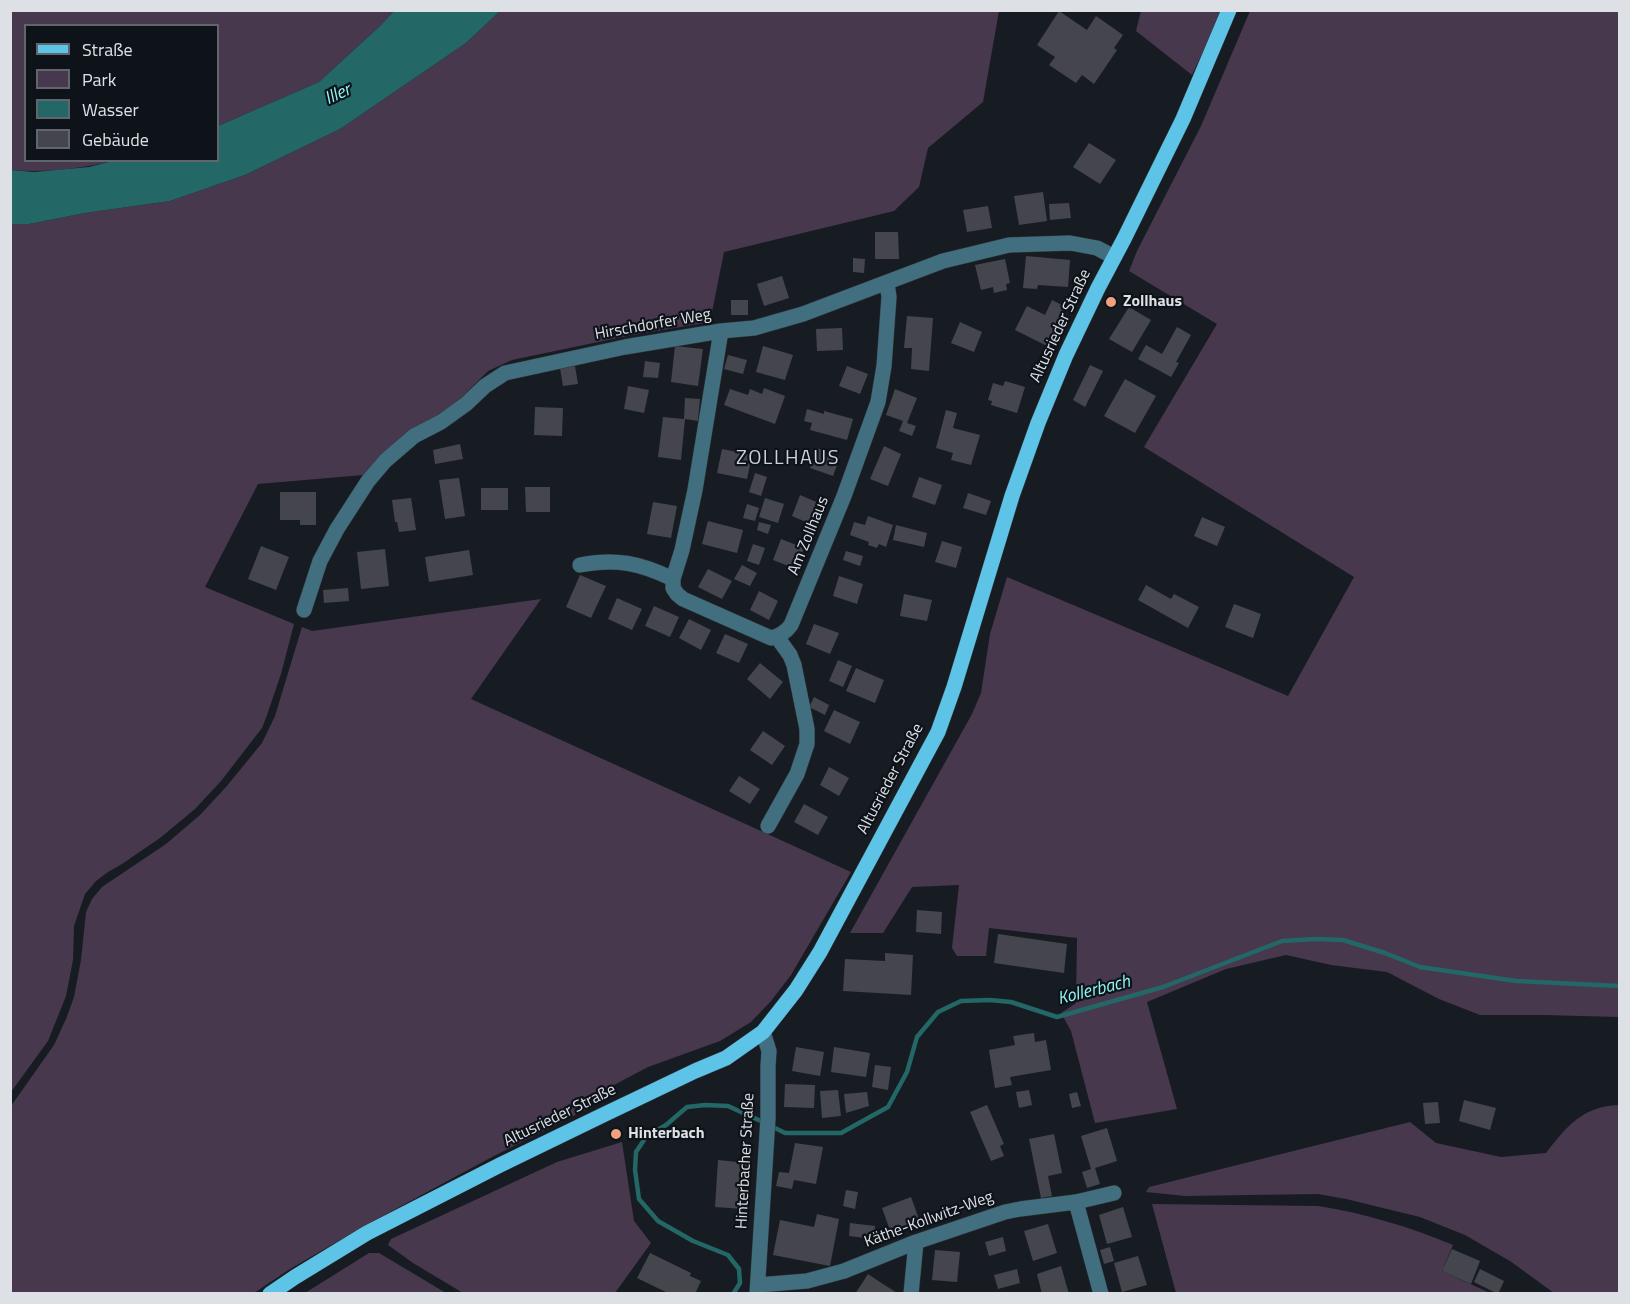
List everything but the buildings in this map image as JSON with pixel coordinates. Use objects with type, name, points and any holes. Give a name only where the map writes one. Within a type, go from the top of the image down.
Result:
[{"type":"main road","name":"Altusrieder Straße","points":[[270,1293],[367,1233],[562,1135],[726,1058],[763,1032],[796,990],[820,952],[938,732],[954,687],[1012,495],[1038,423],[1066,355],[1183,119],[1229,10]]},
{"type":"street","name":"Hirschdorfer Weg","points":[[304,610],[311,583],[337,529],[368,481],[385,461],[414,436],[441,422],[466,404],[485,386],[506,373],[625,346],[754,328],[803,314],[942,261],[1010,245],[1070,243],[1097,248],[1114,257]]},
{"type":"street","name":"Am Zollhaus","points":[[777,637],[786,632],[791,625],[810,582],[878,402],[884,366],[889,297],[887,282]]},
{"type":"street","points":[[721,331],[695,490],[673,579],[673,588],[683,599],[762,636],[771,639],[777,637],[794,665],[807,729],[807,744],[797,774],[768,826]]},
{"type":"street","points":[[580,565],[598,561],[620,561],[652,569],[673,579]]},
{"type":"street","name":"Hinterbacher Straße","points":[[757,1289],[768,1118],[769,1051],[763,1032]]},
{"type":"street","name":"Käthe-Kollwitz-Weg","points":[[757,1289],[807,1281],[844,1271],[916,1242],[1005,1212],[1076,1202],[1114,1193]]},
{"type":"street","points":[[1076,1202],[1101,1293]]},
{"type":"street","points":[[911,1293],[916,1242]]},
{"type":"green space","points":[[10,11],[394,11],[319,82],[219,126],[219,24],[24,24],[24,162],[107,162],[49,171],[11,170]]},
{"type":"green space","points":[[500,11],[999,11],[983,102],[928,148],[919,187],[894,211],[724,252],[710,322],[627,336],[512,360],[488,371],[460,399],[433,420],[399,440],[363,475],[258,484],[205,587],[294,624],[281,674],[262,728],[221,781],[195,809],[160,838],[96,881],[85,894],[74,926],[73,960],[66,996],[48,1041],[11,1092],[11,224],[29,224],[85,213],[170,201],[245,175],[340,129],[466,43]]},
{"type":"green space","points":[[1141,11],[1220,11],[1192,75],[1136,31]]},
{"type":"green space","points":[[1250,11],[1619,11],[1619,1017],[1480,1015],[1439,999],[1387,972],[1331,965],[1286,955],[1226,969],[1147,1002],[1177,1109],[1095,1123],[1071,1031],[1061,1013],[1076,1003],[1077,938],[989,928],[986,956],[957,956],[952,948],[959,885],[912,887],[883,933],[850,933],[972,714],[981,693],[990,634],[1007,577],[1288,696],[1354,577],[1144,447],[1217,324],[1129,271],[1201,126]]},
{"type":"green space","points":[[541,599],[471,699],[851,872],[791,975],[751,1022],[720,1041],[648,1067],[597,1094],[585,1110],[366,1225],[290,1269],[254,1293],[11,1294],[11,1106],[54,1045],[66,1019],[74,997],[86,912],[92,899],[102,887],[166,844],[200,815],[262,743],[275,716],[302,627],[312,631]]},
{"type":"green space","points":[[1619,1105],[1619,1293],[1554,1293],[1510,1261],[1465,1235],[1420,1217],[1346,1199],[1318,1194],[1185,1196],[1146,1192],[1149,1187],[1410,1122],[1436,1143],[1501,1157],[1546,1153],[1577,1119],[1595,1109]]},
{"type":"green space","points":[[622,1142],[634,1221],[651,1243],[615,1293],[463,1293],[388,1245],[391,1239],[557,1162]]},
{"type":"green space","points":[[1152,1204],[1318,1206],[1370,1217],[1453,1245],[1442,1271],[1490,1293],[1176,1293]]},
{"type":"green space","points":[[369,1253],[379,1253],[446,1293],[305,1293]]},
{"type":"water","name":"Iller","points":[[394,11],[500,11],[466,43],[340,129],[245,175],[170,201],[85,213],[29,224],[11,224],[11,170],[34,172],[89,167],[108,162],[219,162],[219,126],[319,82]]},
{"type":"waterway","name":"Kollerbach","points":[[771,1126],[785,1133],[841,1133],[888,1107],[907,1072],[917,1037],[938,1012],[961,1001],[1011,1002],[1057,1017],[1163,987],[1282,941],[1343,940],[1420,967],[1516,981],[1620,986]]},
{"type":"waterway","name":"Kollerbach","points":[[733,1294],[740,1283],[739,1269],[728,1255],[693,1241],[658,1221],[639,1199],[635,1170],[636,1152],[646,1137],[666,1125],[687,1107],[728,1106],[763,1122]]},
{"type":"place","name":"Zollhaus","points":[[1111,302]]},
{"type":"place","name":"Hinterbach","points":[[616,1134]]},
{"type":"district","name":"ZOLLHAUS","points":[[788,459]]}]
